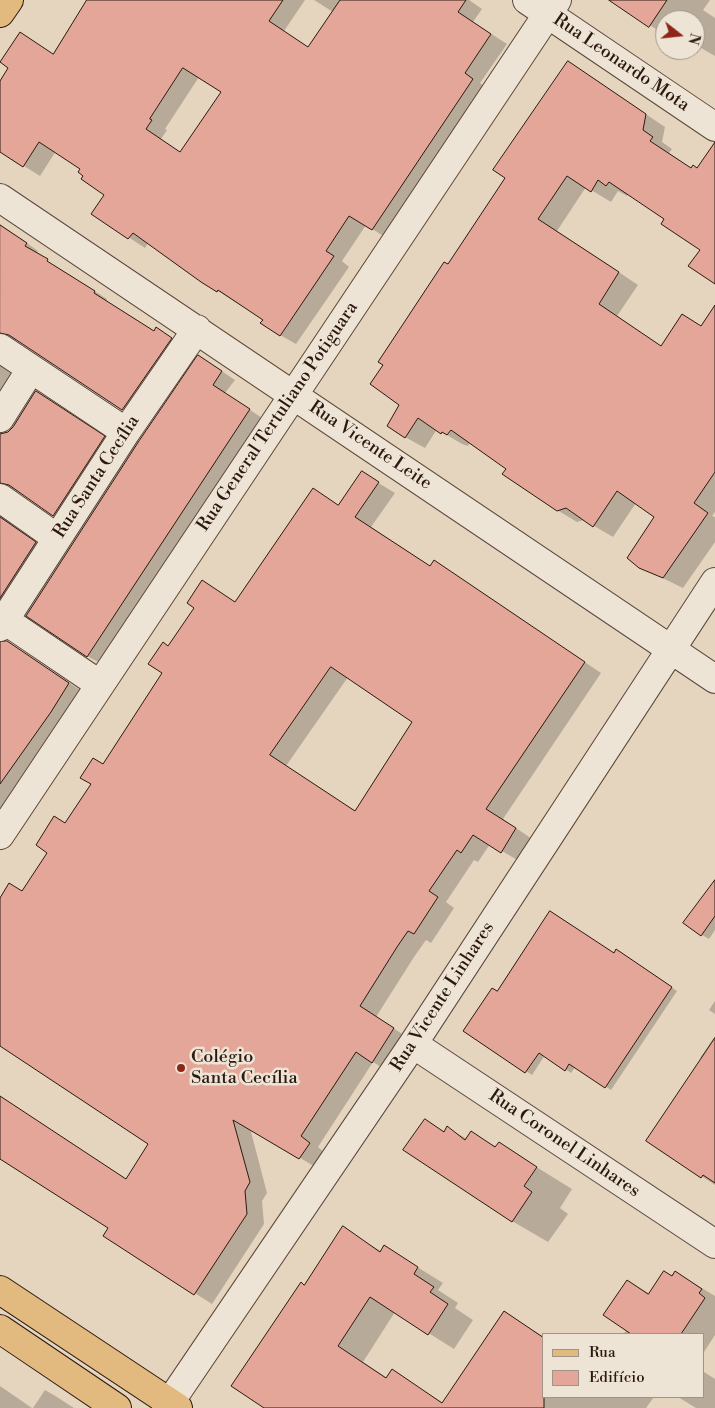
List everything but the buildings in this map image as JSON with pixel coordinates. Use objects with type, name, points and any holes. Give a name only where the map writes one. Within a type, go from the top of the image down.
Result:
[{"type":"main road","points":[[0,13],[9,0]]},
{"type":"main road","points":[[0,1290],[171,1406]]},
{"type":"main road","points":[[0,1329],[117,1408]]},
{"type":"street","name":"Rua Leonardo Mota","points":[[544,5],[715,126]]},
{"type":"street","name":"Rua General Tertuliano Potiguara","points":[[0,835],[293,394],[544,5]]},
{"type":"street","name":"Rua Vicente Leite","points":[[3,207],[197,329],[715,679]]},
{"type":"street","name":"Rua Santa Cecília","points":[[2,621],[126,432],[197,329]]},
{"type":"street","points":[[0,348],[126,432]]},
{"type":"street","points":[[0,418],[31,369]]},
{"type":"street","points":[[0,498],[57,538]]},
{"type":"street","name":"Rua Vicente Linhares","points":[[171,1406],[413,1044],[670,648],[715,582]]},
{"type":"street","points":[[2,621],[99,684]]},
{"type":"street","name":"Rua Coronel Linhares","points":[[413,1044],[715,1244]]},
{"type":"place","name":"Colégio Santa Cecília","points":[[181,1068]]}]
